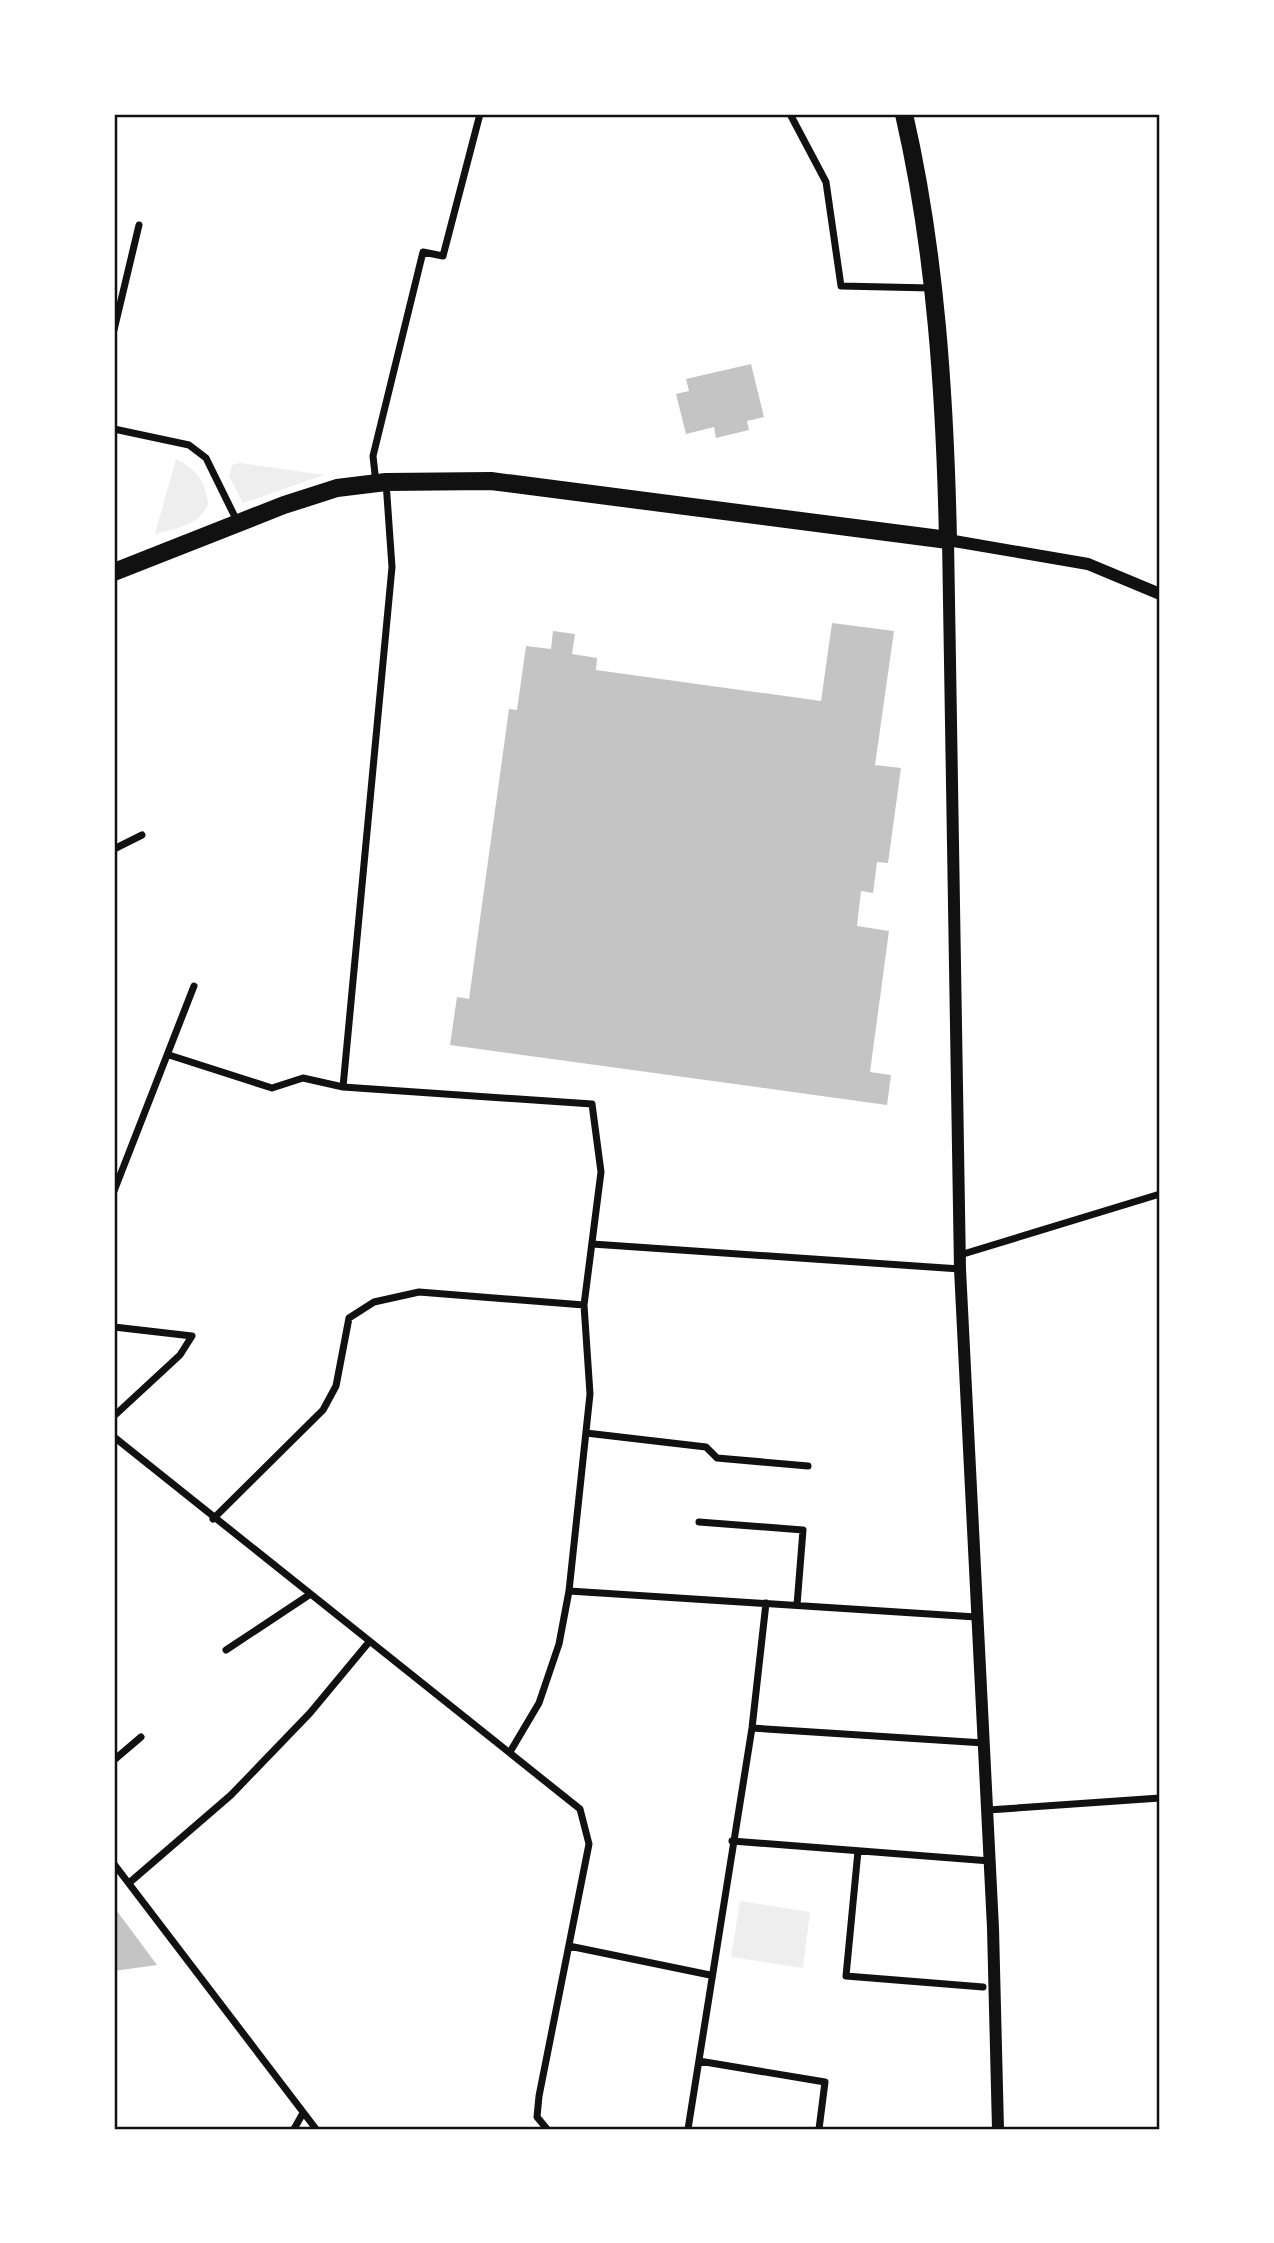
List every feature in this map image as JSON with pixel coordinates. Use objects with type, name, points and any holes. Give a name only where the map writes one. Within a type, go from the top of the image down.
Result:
[{"type":"main road","points":[[114,572],[237,521],[337,488],[381,482],[491,481],[948,540],[946,422],[932,288],[913,153],[904,114]]},
{"type":"street","points":[[342,1087],[393,567],[381,482],[373,456],[422,251],[443,256],[480,114]]},
{"type":"street","points":[[790,114],[826,182],[841,286],[932,288]]},
{"type":"street","points":[[114,330],[139,225]]},
{"type":"street","points":[[114,429],[189,445],[206,458],[237,521]]},
{"type":"street","points":[[998,2129],[988,1810],[975,1618],[960,1269],[948,540],[1088,564],[1160,594]]},
{"type":"street","points":[[114,849],[142,835]]},
{"type":"street","points":[[114,1191],[194,986]]},
{"type":"street","points":[[169,1055],[272,1088],[303,1078],[342,1087],[592,1104],[601,1172],[584,1305],[590,1394],[569,1591],[559,1644],[539,1703],[510,1752]]},
{"type":"street","points":[[960,1255],[1160,1194]]},
{"type":"street","points":[[592,1244],[960,1269]]},
{"type":"street","points":[[213,1519],[323,1410],[336,1387],[349,1318],[374,1302],[419,1292],[584,1305]]},
{"type":"street","points":[[114,1327],[192,1336],[180,1355],[114,1416]]},
{"type":"street","points":[[586,1433],[706,1447],[717,1458],[808,1465]]},
{"type":"street","points":[[114,1437],[213,1519],[580,1809],[589,1844],[539,2096],[537,2117],[547,2129]]},
{"type":"street","points":[[699,1522],[803,1530],[797,1605]]},
{"type":"street","points":[[569,1591],[975,1618]]},
{"type":"street","points":[[226,1650],[309,1595]]},
{"type":"street","points":[[688,2129],[710,1975],[752,1728],[766,1603]]},
{"type":"street","points":[[129,1883],[231,1795],[310,1713],[369,1642]]},
{"type":"street","points":[[752,1728],[985,1743]]},
{"type":"street","points":[[114,1760],[141,1737]]},
{"type":"street","points":[[988,1810],[1160,1798]]},
{"type":"street","points":[[732,1841],[990,1861]]},
{"type":"street","points":[[858,1850],[846,1976],[983,1987]]},
{"type":"street","points":[[114,1864],[316,2129]]},
{"type":"street","points":[[569,1946],[710,1975]]},
{"type":"street","points":[[699,2061],[825,2081],[819,2129]]},
{"type":"street","points":[[294,2129],[303,2113]]},
{"type":"shaded area","points":[[176,459],[199,477],[208,504],[193,522],[155,534]]},
{"type":"shaded area","points":[[240,463],[324,475],[243,503],[229,476],[232,465]]},
{"type":"shaded area","points":[[740,1901],[810,1912],[803,1968],[731,1957]]},
{"type":"building","points":[[751,364],[764,417],[747,421],[749,430],[716,438],[714,427],[686,434],[676,394],[689,391],[686,379]]},
{"type":"building","points":[[832,623],[894,631],[875,765],[901,768],[888,863],[877,862],[873,893],[861,891],[857,926],[889,931],[870,1072],[891,1075],[887,1105],[450,1045],[457,997],[469,999],[509,709],[517,710],[526,646],[551,649],[553,631],[575,634],[572,654],[597,658],[596,670],[821,701]]},
{"type":"building","points":[[114,1907],[157,1965],[114,1971]]}]
